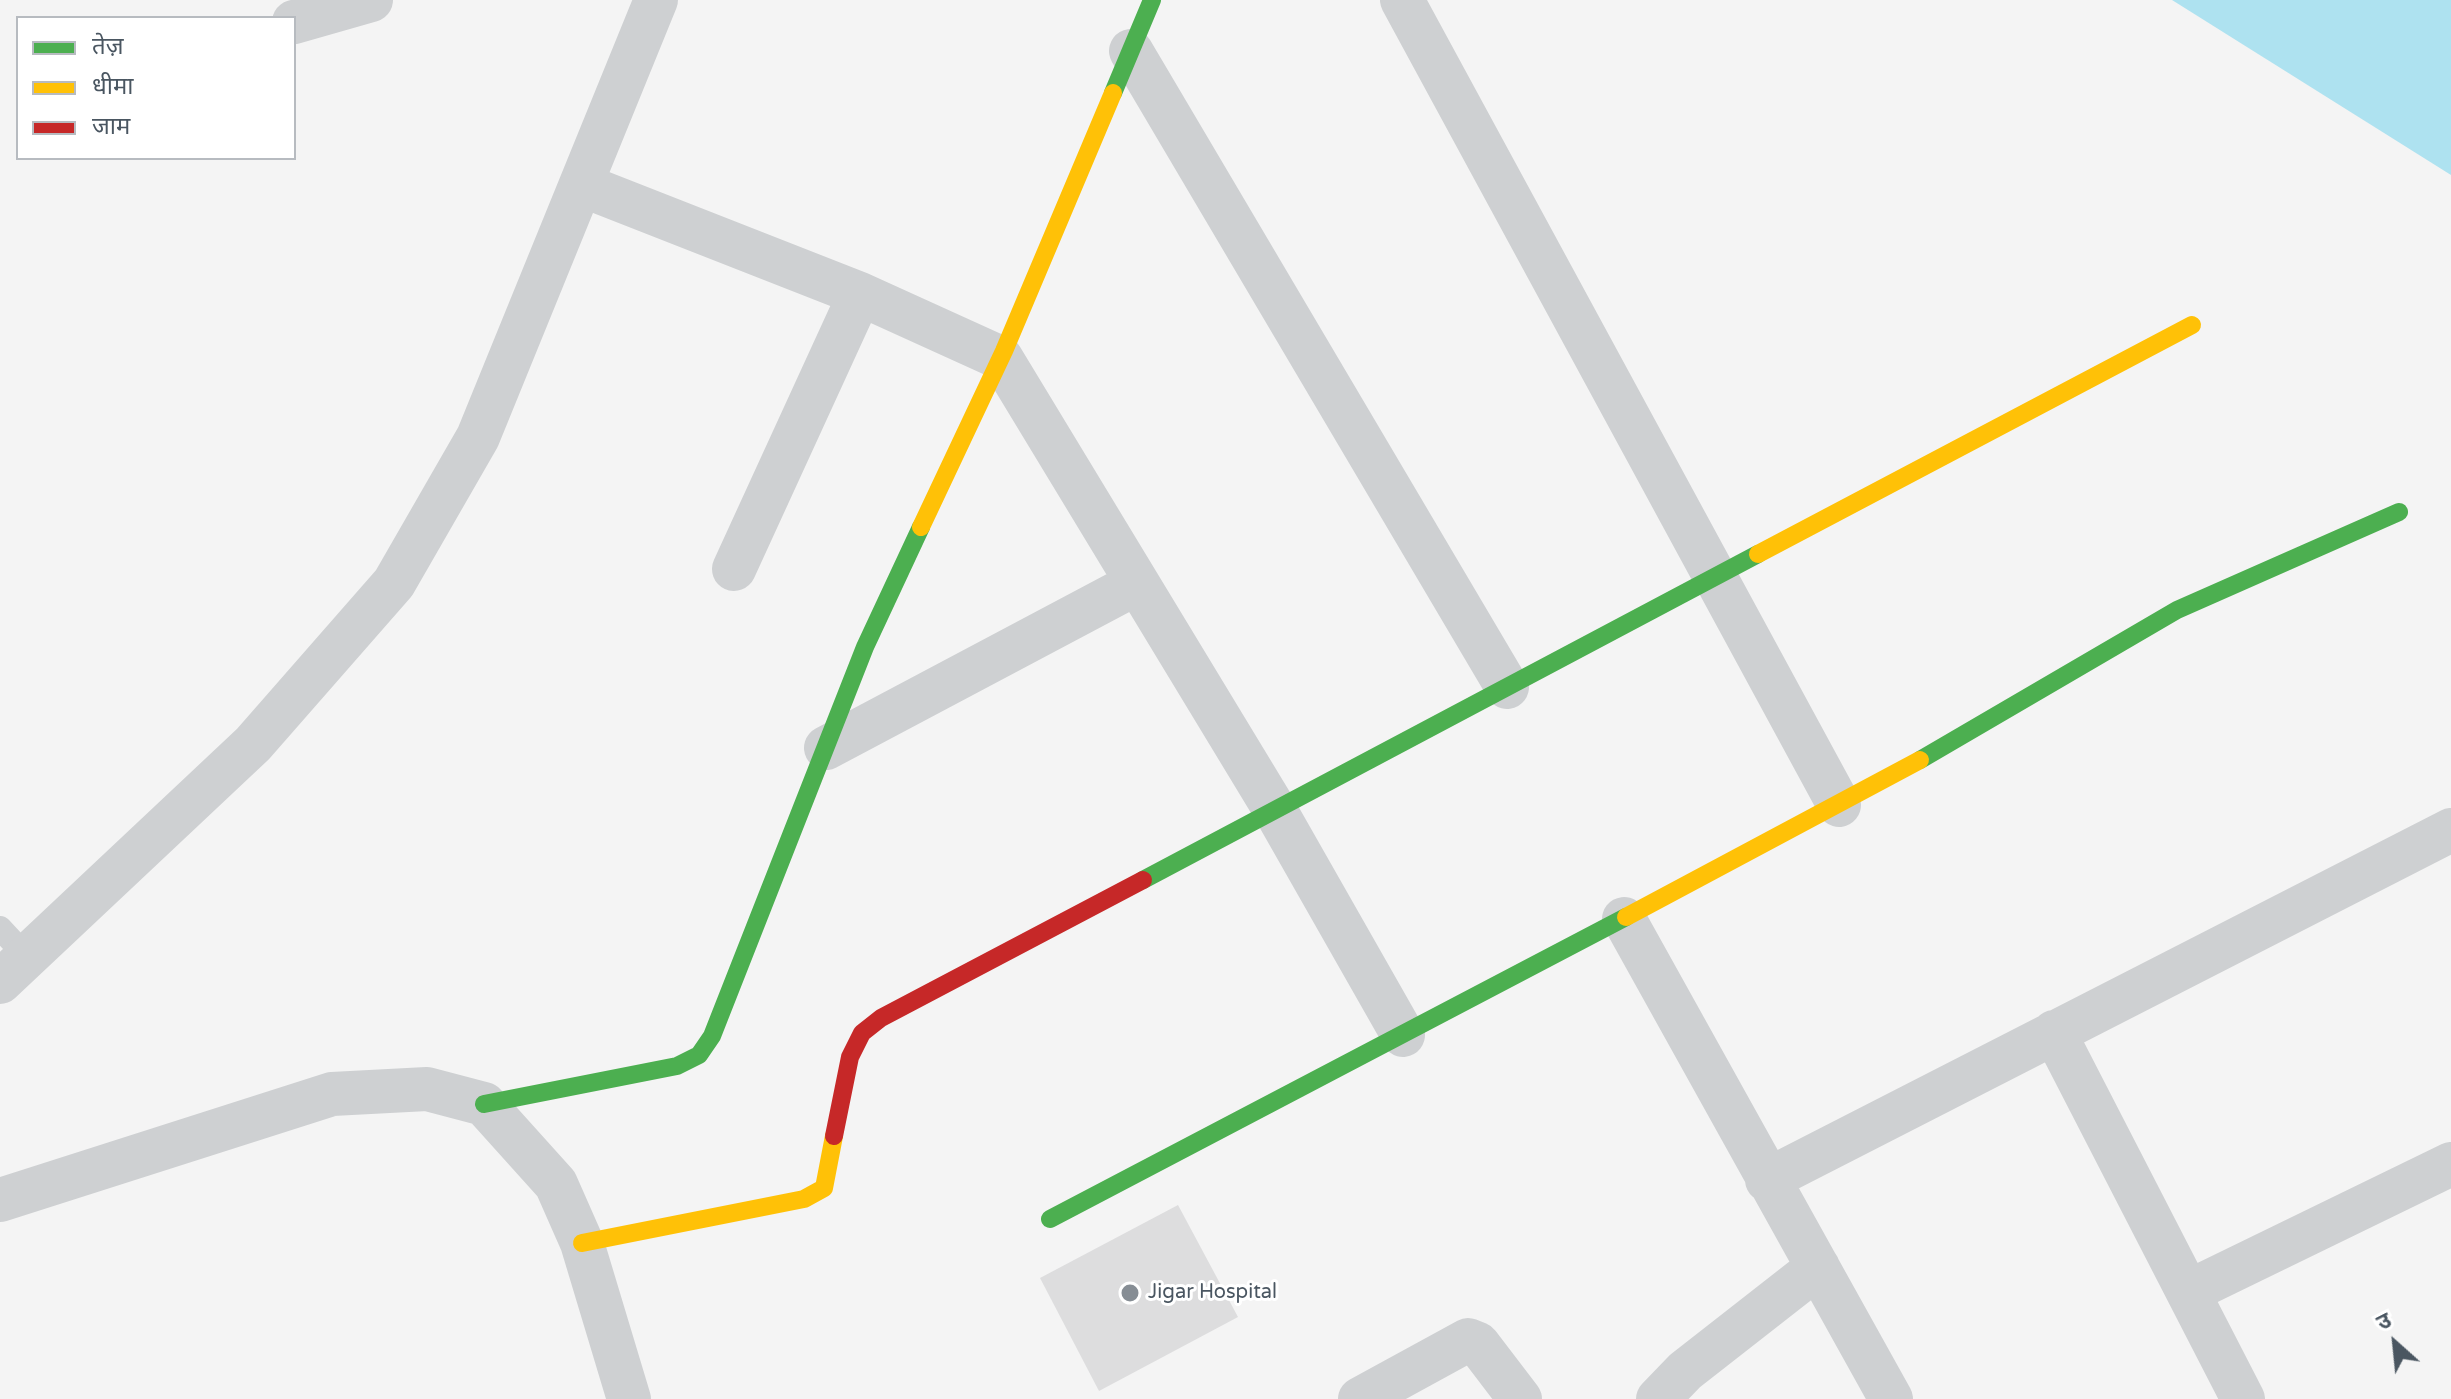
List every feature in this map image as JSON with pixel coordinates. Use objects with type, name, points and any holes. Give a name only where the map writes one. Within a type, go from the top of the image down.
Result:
[{"type":"street","points":[[296,21],[371,0]]},
{"type":"street","points":[[9,955],[253,744],[394,583],[478,437],[656,0]]},
{"type":"street","points":[[0,1200],[332,1094],[427,1089],[484,1104],[677,1066],[699,1055],[712,1036],[865,647],[1001,358],[1152,0]]},
{"type":"street","points":[[1402,0],[1839,805]]},
{"type":"street","points":[[1131,51],[1507,687]]},
{"type":"street","points":[[582,185],[860,294],[1001,358],[1275,810],[1403,1035]]},
{"type":"street","points":[[734,569],[860,294]]},
{"type":"street","points":[[582,1243],[804,1199],[824,1188],[850,1057],[862,1033],[881,1018],[2192,325]]},
{"type":"street","points":[[1050,1219],[1839,805],[2177,610],[2399,512]]},
{"type":"street","points":[[826,748],[1137,583]]},
{"type":"street","points":[[1767,1180],[2451,830]]},
{"type":"street","points":[[1624,919],[1891,1399]]},
{"type":"street","points":[[2054,1032],[2243,1399]]},
{"type":"street","points":[[484,1104],[556,1184],[582,1243],[629,1399]]},
{"type":"street","points":[[2188,1292],[2451,1164]]},
{"type":"street","points":[[1658,1399],[1685,1371],[1818,1267]]},
{"type":"street","points":[[1360,1399],[1468,1340],[1478,1344],[1520,1399]]},
{"type":"water","points":[[2172,0],[2451,0],[2451,175]]},
{"type":"building","points":[[1178,1205],[1238,1317],[1099,1391],[1040,1278]]},
{"type":"traffic: fast","points":[[1113,93],[1152,0]]},
{"type":"traffic: fast","points":[[1920,760],[2177,610],[2399,512]]},
{"type":"traffic: fast","points":[[484,1104],[677,1066],[699,1055],[712,1036],[865,647],[921,527]]},
{"type":"traffic: fast","points":[[1143,880],[1758,554]]},
{"type":"traffic: fast","points":[[1050,1219],[1626,917]]},
{"type":"traffic: slow","points":[[921,527],[1004,351],[1113,93]]},
{"type":"traffic: slow","points":[[1758,554],[2192,325]]},
{"type":"traffic: slow","points":[[1626,917],[1920,760]]},
{"type":"traffic: slow","points":[[582,1243],[804,1199],[824,1188],[834,1136]]},
{"type":"traffic: jam","points":[[834,1136],[850,1057],[862,1033],[881,1018],[1143,880]]},
{"type":"place","name":"Jigar Hospital","points":[[1130,1293]]}]
